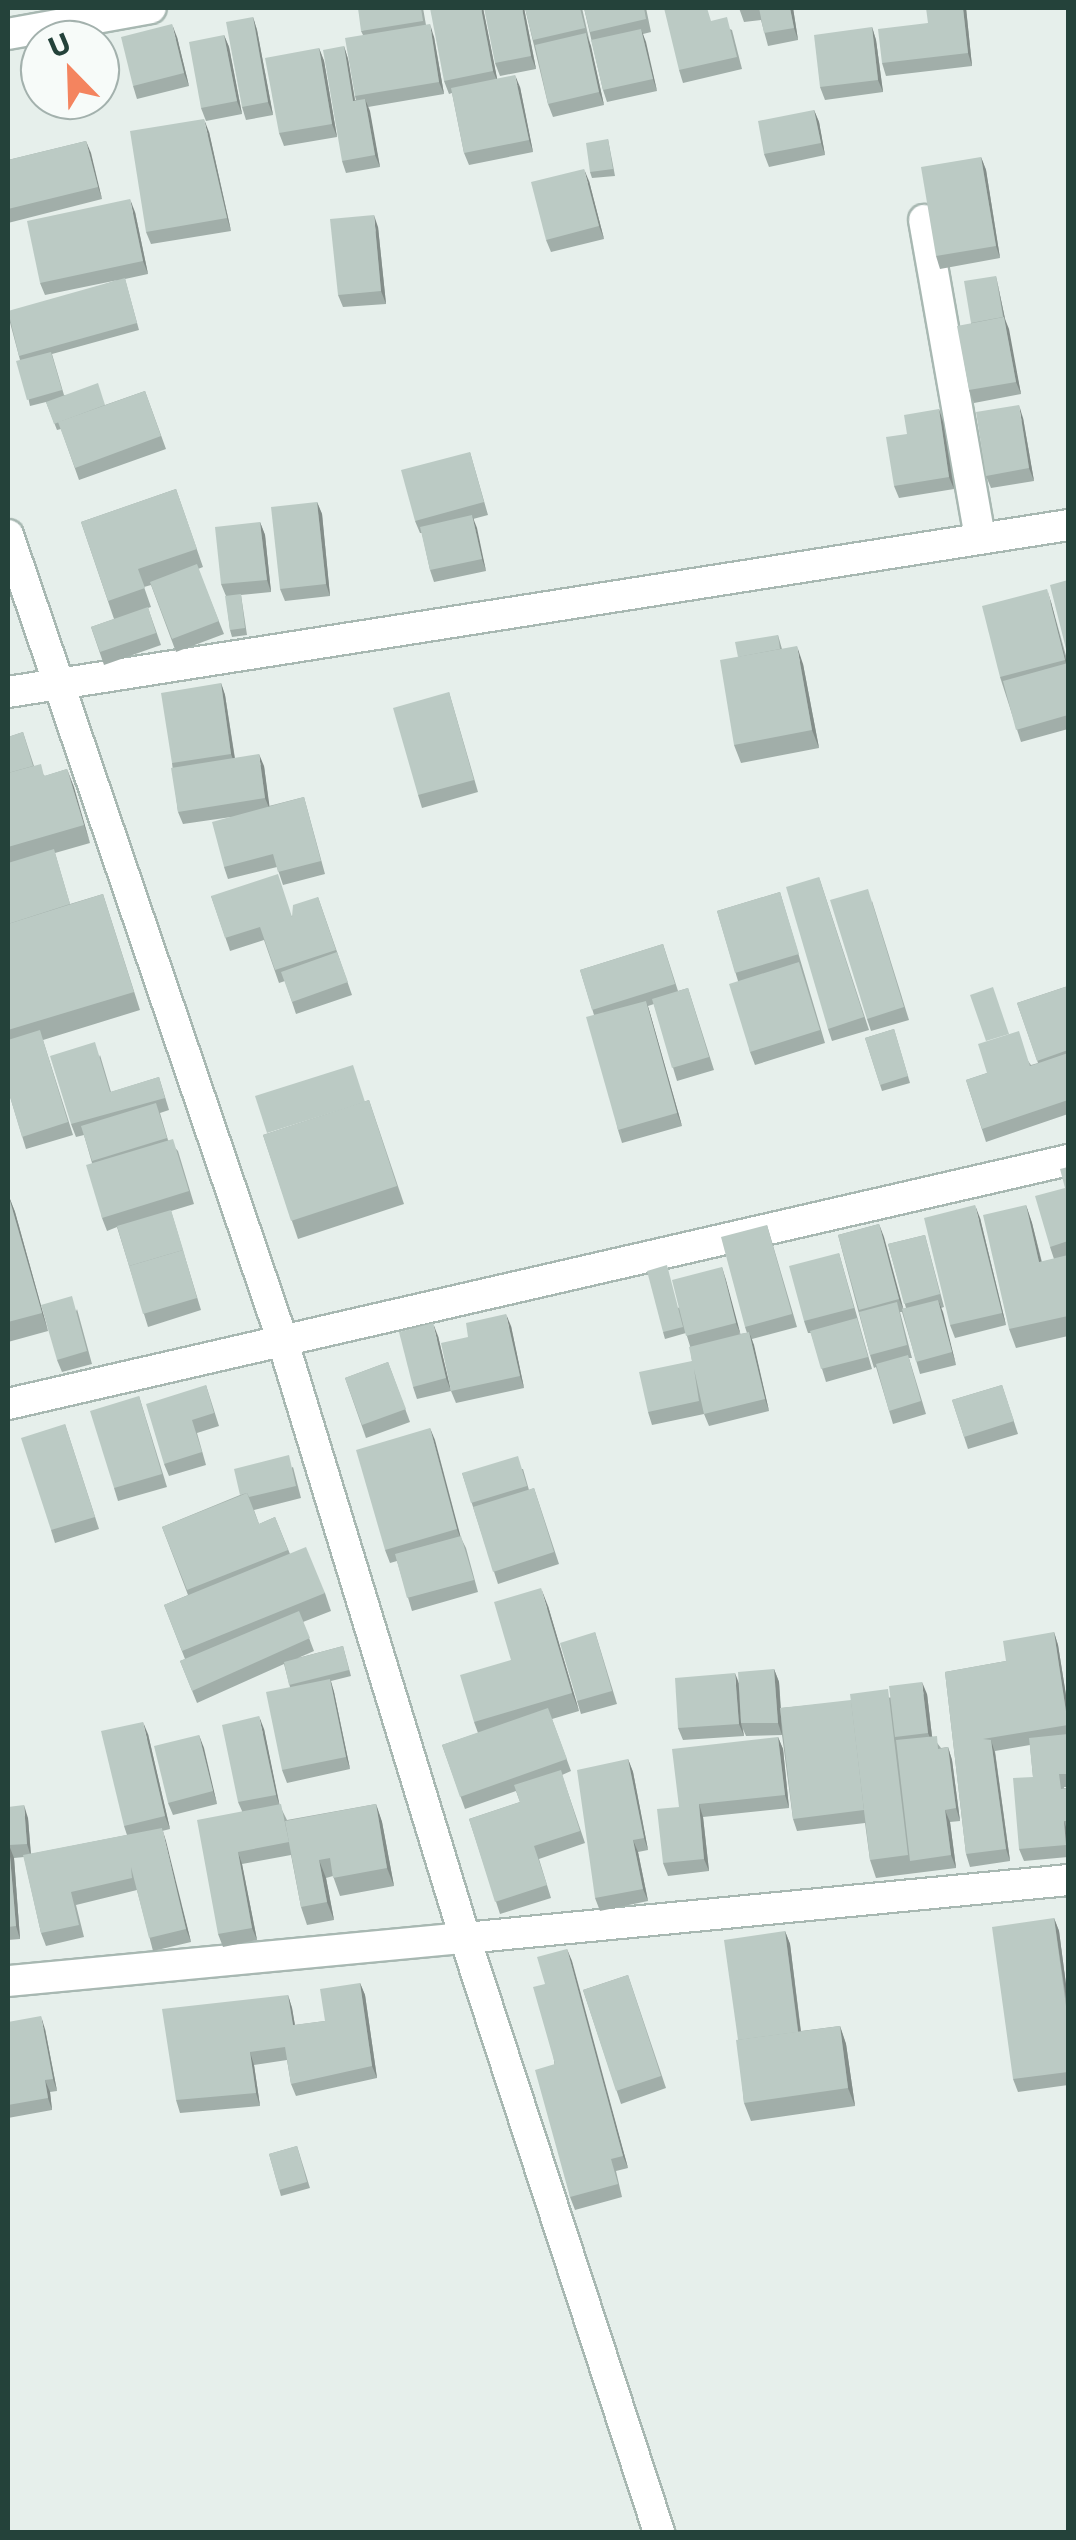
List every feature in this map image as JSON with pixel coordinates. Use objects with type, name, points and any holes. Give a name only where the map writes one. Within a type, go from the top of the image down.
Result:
[{"type":"street","points":[[8,34],[151,8]]},
{"type":"street","points":[[924,220],[980,538]]},
{"type":"street","points":[[8,692],[55,688],[1068,526]]},
{"type":"street","points":[[8,536],[55,688],[283,1342],[465,1938],[660,2532]]},
{"type":"street","points":[[8,1404],[1068,1160]]},
{"type":"street","points":[[8,1981],[1068,1880]]},
{"type":"building","points":[[358,8],[421,8],[423,21],[361,31]]},
{"type":"building","points":[[430,8],[481,8],[493,71],[444,81]]},
{"type":"building","points":[[484,8],[522,8],[531,56],[495,63]]},
{"type":"building","points":[[525,8],[580,8],[585,28],[533,40]]},
{"type":"building","points":[[584,8],[644,8],[646,19],[590,32]]},
{"type":"building","points":[[664,8],[707,8],[711,21],[727,17],[737,57],[679,70]]},
{"type":"building","points":[[759,8],[790,8],[794,28],[764,33]]},
{"type":"building","points":[[926,8],[963,8],[968,53],[882,63],[878,29],[928,23]]},
{"type":"building","points":[[253,17],[268,102],[242,107],[226,22]]},
{"type":"building","points":[[172,24],[184,73],[133,86],[121,37]]},
{"type":"building","points":[[430,24],[439,82],[355,96],[345,38]]},
{"type":"building","points":[[872,27],[878,80],[820,87],[814,35]]},
{"type":"building","points":[[641,29],[653,79],[603,90],[591,40]]},
{"type":"building","points":[[586,33],[599,92],[548,104],[535,45]]},
{"type":"building","points":[[224,35],[237,101],[201,108],[189,42]]},
{"type":"building","points":[[344,46],[353,101],[365,99],[375,155],[342,161],[323,50]]},
{"type":"building","points":[[319,48],[332,124],[279,133],[265,58]]},
{"type":"building","points":[[515,75],[529,140],[464,153],[451,88]]},
{"type":"building","points":[[814,110],[821,143],[764,154],[758,121]]},
{"type":"building","points":[[204,119],[227,218],[146,232],[130,131]]},
{"type":"building","points":[[608,139],[613,169],[590,172],[586,143]]},
{"type":"building","points":[[86,141],[98,187],[8,209],[8,160]]},
{"type":"building","points":[[981,157],[996,246],[936,256],[921,167]]},
{"type":"building","points":[[584,169],[599,226],[546,240],[531,182]]},
{"type":"building","points":[[130,199],[143,261],[40,283],[27,221]]},
{"type":"building","points":[[374,215],[381,291],[338,295],[330,219]]},
{"type":"building","points":[[996,276],[1003,317],[971,323],[964,281]]},
{"type":"building","points":[[125,278],[137,323],[19,356],[8,311]]},
{"type":"building","points":[[1004,317],[1016,382],[969,390],[957,326]]},
{"type":"building","points":[[51,352],[62,390],[27,400],[16,361]]},
{"type":"building","points":[[98,383],[105,405],[54,424],[46,402]]},
{"type":"building","points":[[145,391],[161,436],[75,468],[58,422]]},
{"type":"building","points":[[1019,405],[1029,468],[986,476],[976,412]]},
{"type":"building","points":[[939,409],[949,477],[894,486],[886,437],[907,434],[904,415]]},
{"type":"building","points":[[470,452],[484,502],[415,521],[401,470]]},
{"type":"building","points":[[176,489],[197,549],[138,569],[145,588],[108,601],[81,522]]},
{"type":"building","points":[[317,502],[326,584],[280,589],[271,507]]},
{"type":"building","points":[[472,515],[482,559],[430,570],[420,527]]},
{"type":"building","points":[[260,522],[267,580],[221,584],[215,527]]},
{"type":"building","points":[[197,564],[219,621],[172,639],[150,582]]},
{"type":"building","points":[[1068,580],[1068,648],[1066,649],[1050,585]]},
{"type":"building","points":[[1047,589],[1065,660],[1000,677],[982,606]]},
{"type":"building","points":[[241,594],[245,628],[230,630],[225,596]]},
{"type":"building","points":[[148,607],[156,633],[100,652],[91,627]]},
{"type":"building","points":[[778,635],[780,649],[738,657],[735,642]]},
{"type":"building","points":[[797,646],[812,730],[734,745],[720,660]]},
{"type":"building","points":[[1068,663],[1068,715],[1016,730],[1003,681]]},
{"type":"building","points":[[221,683],[231,754],[172,763],[161,693]]},
{"type":"building","points":[[449,692],[474,780],[418,795],[393,708]]},
{"type":"building","points":[[23,732],[33,766],[8,773],[8,737]]},
{"type":"building","points":[[259,754],[265,798],[178,812],[171,768]]},
{"type":"building","points":[[41,764],[44,776],[67,769],[84,825],[8,847],[8,773]]},
{"type":"building","points":[[304,797],[321,861],[278,872],[273,854],[224,867],[212,822]]},
{"type":"building","points":[[54,849],[70,904],[8,924],[8,863]]},
{"type":"building","points":[[278,874],[292,917],[293,905],[318,897],[336,950],[275,970],[260,927],[225,938],[211,896]]},
{"type":"building","points":[[819,877],[864,1017],[828,1029],[786,887]]},
{"type":"building","points":[[868,889],[904,1007],[867,1019],[830,900]]},
{"type":"building","points":[[780,892],[799,954],[735,973],[717,911]]},
{"type":"building","points":[[103,894],[134,992],[8,1030],[8,924]]},
{"type":"building","points":[[663,944],[675,984],[592,1010],[580,970]]},
{"type":"building","points":[[337,952],[348,982],[292,1002],[281,972]]},
{"type":"building","points":[[799,962],[820,1030],[750,1052],[729,984]]},
{"type":"building","points":[[1068,986],[1068,1050],[1037,1061],[1017,1003]]},
{"type":"building","points":[[993,987],[1009,1034],[986,1041],[970,995]]},
{"type":"building","points":[[688,988],[709,1057],[672,1068],[652,999]]},
{"type":"building","points":[[646,1001],[677,1113],[618,1130],[586,1017]]},
{"type":"building","points":[[894,1029],[908,1076],[880,1085],[865,1038]]},
{"type":"building","points":[[40,1030],[68,1122],[22,1137],[8,1090],[8,1040]]},
{"type":"building","points":[[1019,1031],[1030,1066],[1068,1053],[1068,1100],[982,1129],[966,1080],[987,1073],[978,1044]]},
{"type":"building","points":[[95,1042],[110,1092],[159,1077],[165,1098],[71,1124],[50,1056]]},
{"type":"building","points":[[353,1065],[365,1102],[267,1133],[255,1096]]},
{"type":"building","points":[[369,1100],[397,1186],[291,1221],[263,1135]]},
{"type":"building","points":[[156,1103],[167,1138],[92,1161],[81,1126]]},
{"type":"building","points":[[173,1139],[189,1191],[102,1218],[86,1165]]},
{"type":"building","points":[[1068,1167],[1068,1241],[1050,1247],[1035,1196],[1065,1188],[1060,1169]]},
{"type":"building","points":[[8,1194],[42,1313],[8,1322]]},
{"type":"building","points":[[975,1205],[1002,1313],[950,1325],[924,1218]]},
{"type":"building","points":[[1026,1205],[1039,1262],[1068,1255],[1068,1316],[1009,1329],[983,1215]]},
{"type":"building","points":[[171,1210],[185,1256],[183,1250],[129,1266],[117,1226]]},
{"type":"building","points":[[879,1224],[899,1299],[859,1310],[838,1235]]},
{"type":"building","points":[[767,1225],[792,1314],[745,1327],[721,1237]]},
{"type":"building","points":[[925,1235],[940,1294],[904,1304],[888,1244]]},
{"type":"building","points":[[183,1250],[197,1298],[143,1314],[129,1266]]},
{"type":"building","points":[[839,1253],[854,1308],[804,1321],[789,1266]]},
{"type":"building","points":[[667,1265],[683,1327],[663,1332],[647,1271]]},
{"type":"building","points":[[722,1267],[736,1323],[686,1336],[672,1280]]},
{"type":"building","points":[[72,1296],[87,1351],[57,1360],[41,1305]]},
{"type":"building","points":[[938,1300],[952,1352],[916,1362],[902,1309]]},
{"type":"building","points":[[897,1302],[907,1345],[870,1355],[859,1312]]},
{"type":"building","points":[[506,1314],[520,1376],[451,1391],[441,1343],[468,1337],[466,1323]]},
{"type":"building","points":[[857,1318],[868,1357],[821,1369],[810,1331]]},
{"type":"building","points":[[433,1323],[446,1378],[413,1387],[399,1332]]},
{"type":"building","points":[[749,1332],[765,1399],[704,1414],[694,1369],[699,1401],[648,1412],[639,1372],[692,1361],[689,1347]]},
{"type":"building","points":[[908,1355],[921,1401],[889,1411],[876,1364]]},
{"type":"building","points":[[388,1362],[406,1409],[362,1425],[345,1378]]},
{"type":"building","points":[[206,1385],[214,1413],[192,1420],[202,1452],[164,1464],[146,1404]]},
{"type":"building","points":[[1002,1385],[1014,1421],[964,1437],[952,1400]]},
{"type":"building","points":[[139,1396],[162,1474],[114,1488],[90,1411]]},
{"type":"building","points":[[65,1424],[95,1517],[51,1530],[21,1438]]},
{"type":"building","points":[[430,1428],[457,1529],[385,1550],[356,1450]]},
{"type":"building","points":[[289,1455],[296,1486],[249,1497],[247,1493],[240,1495],[234,1469]]},
{"type":"building","points":[[518,1456],[527,1486],[471,1503],[462,1473]]},
{"type":"building","points":[[534,1488],[554,1552],[493,1572],[473,1507]]},
{"type":"building","points":[[247,1493],[259,1524],[275,1517],[288,1550],[187,1590],[162,1527]]},
{"type":"building","points":[[461,1536],[474,1580],[407,1598],[395,1554]]},
{"type":"building","points":[[306,1547],[325,1593],[182,1651],[164,1605]]},
{"type":"building","points":[[541,1588],[572,1693],[474,1722],[460,1675],[511,1660],[494,1602]]},
{"type":"building","points":[[299,1611],[310,1638],[192,1691],[180,1661]]},
{"type":"building","points":[[595,1632],[612,1691],[577,1701],[560,1643]]},
{"type":"building","points":[[1054,1632],[1068,1725],[983,1739],[991,1740],[1006,1849],[966,1854],[945,1672],[1006,1661],[1003,1641]]},
{"type":"building","points":[[343,1646],[349,1670],[289,1685],[284,1662]]},
{"type":"building","points":[[774,1669],[778,1723],[741,1723],[738,1672]]},
{"type":"building","points":[[735,1673],[739,1724],[678,1728],[675,1678]]},
{"type":"building","points":[[330,1679],[346,1757],[282,1770],[266,1692]]},
{"type":"building","points":[[922,1682],[928,1733],[895,1737],[889,1686]]},
{"type":"building","points":[[888,1689],[908,1855],[870,1860],[850,1694]]},
{"type":"building","points":[[851,1700],[864,1810],[793,1819],[780,1708]]},
{"type":"building","points":[[548,1708],[567,1759],[460,1797],[442,1745]]},
{"type":"building","points":[[259,1716],[276,1795],[238,1802],[222,1725]]},
{"type":"building","points":[[143,1722],[165,1816],[124,1826],[101,1731]]},
{"type":"building","points":[[1068,1734],[1068,1774],[1059,1774],[1061,1789],[1068,1788],[1066,1845],[1019,1849],[1013,1778],[1033,1777],[1029,1738]]},
{"type":"building","points":[[199,1735],[213,1791],[168,1803],[154,1746]]},
{"type":"building","points":[[937,1736],[938,1749],[948,1747],[956,1808],[945,1810],[951,1855],[910,1861],[896,1740]]},
{"type":"building","points":[[778,1737],[785,1795],[699,1804],[704,1859],[663,1863],[657,1809],[679,1807],[672,1749]]},
{"type":"building","points":[[628,1759],[644,1838],[633,1840],[643,1889],[595,1898],[577,1770]]},
{"type":"building","points":[[561,1770],[580,1831],[534,1846],[547,1885],[495,1902],[469,1819],[520,1802],[514,1785]]},
{"type":"building","points":[[281,1804],[289,1842],[238,1852],[252,1928],[218,1934],[197,1820]]},
{"type":"building","points":[[376,1804],[387,1868],[333,1878],[330,1858],[319,1860],[327,1902],[301,1907],[285,1821]]},
{"type":"building","points":[[24,1805],[27,1844],[9,1845],[16,1926],[8,1927],[8,1807]]},
{"type":"building","points":[[162,1828],[186,1929],[149,1938],[131,1867],[132,1878],[71,1892],[79,1925],[41,1933],[23,1855]]},
{"type":"building","points":[[1054,1918],[1068,2006],[1068,2072],[1013,2079],[992,1927]]},
{"type":"building","points":[[785,1931],[798,2032],[738,2040],[724,1940]]},
{"type":"building","points":[[567,1949],[623,2156],[611,2159],[618,2184],[570,2197],[535,2070],[555,2064],[533,1987],[545,1984],[537,1957]]},
{"type":"building","points":[[628,1975],[661,2076],[616,2091],[583,1990]]},
{"type":"building","points":[[360,1983],[372,2066],[291,2084],[285,2047],[250,2052],[256,2093],[176,2100],[162,2009],[288,1995],[293,2025],[325,2021],[320,1989]]},
{"type":"building","points":[[41,2016],[53,2079],[45,2080],[48,2098],[8,2105],[8,2022]]},
{"type":"building","points":[[840,2026],[848,2088],[744,2103],[736,2040]]},
{"type":"building","points":[[297,2146],[307,2182],[279,2190],[269,2154]]}]
